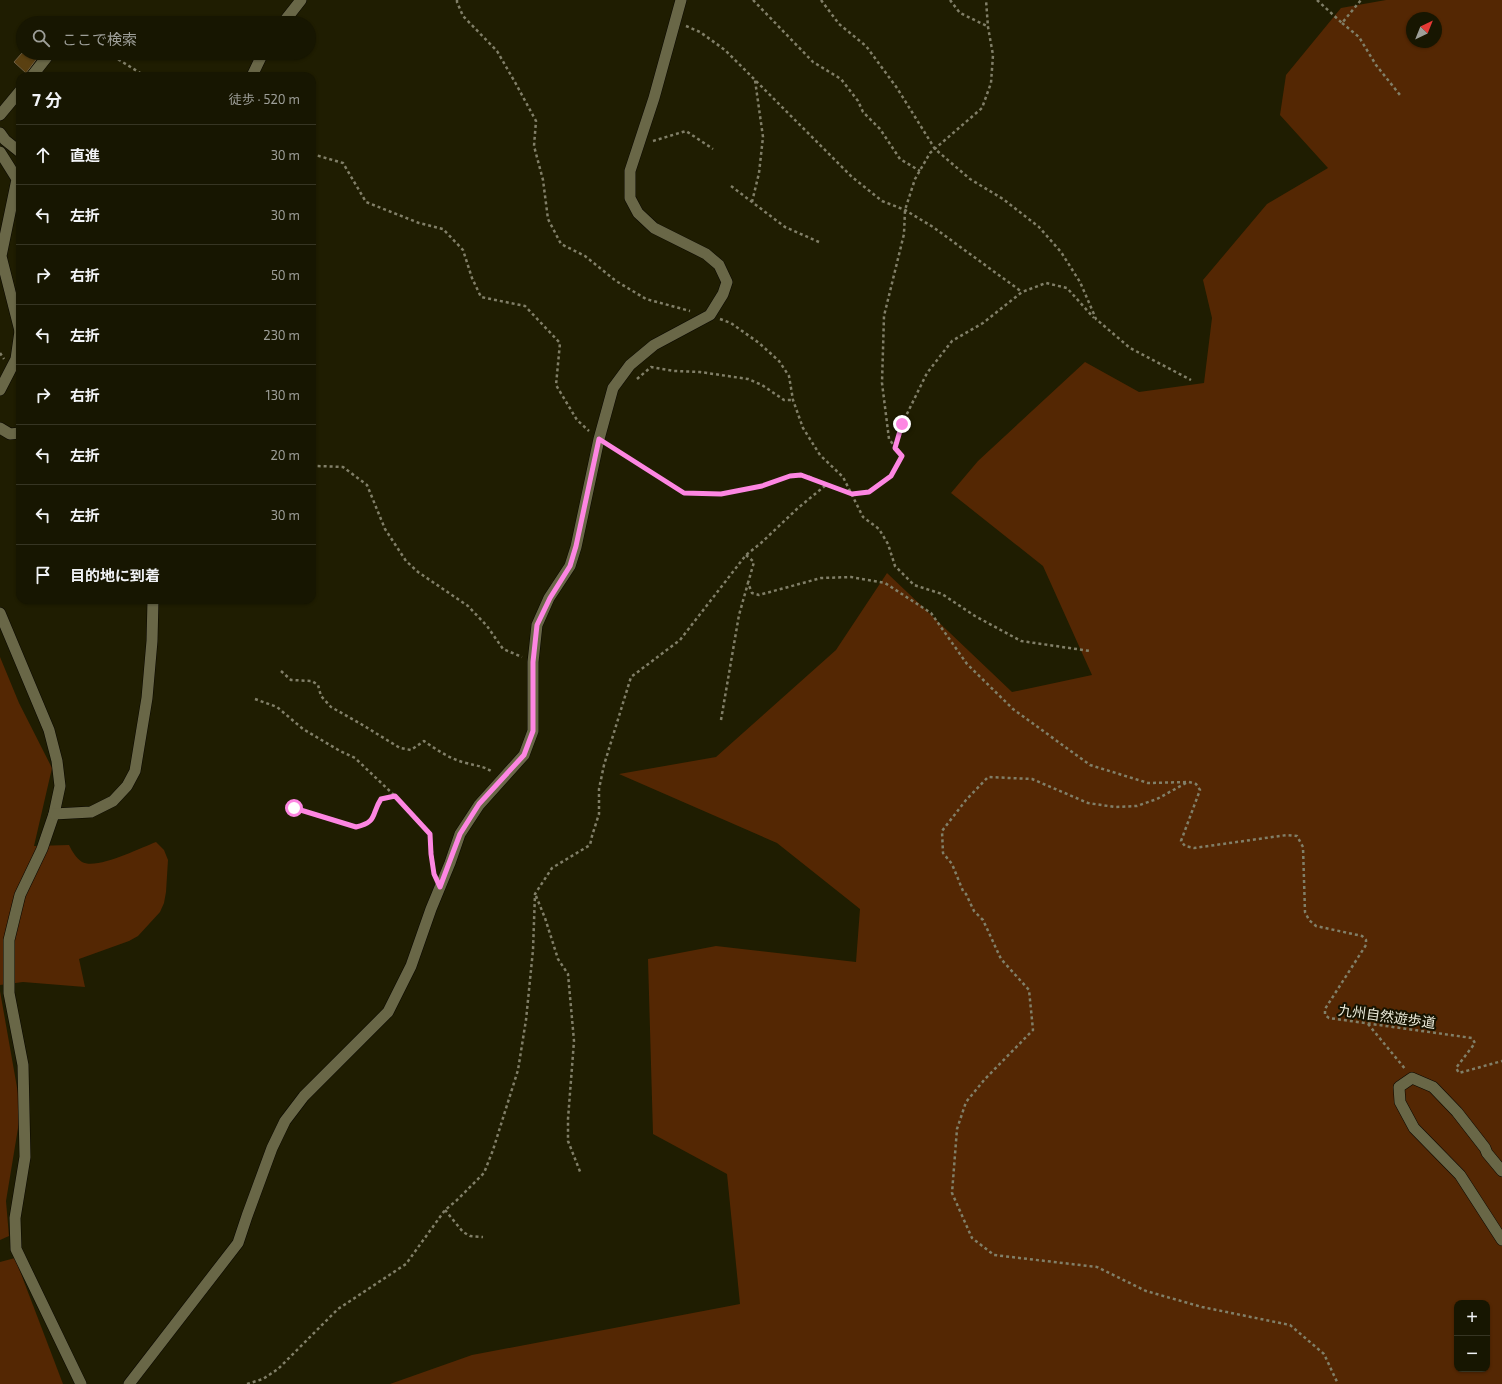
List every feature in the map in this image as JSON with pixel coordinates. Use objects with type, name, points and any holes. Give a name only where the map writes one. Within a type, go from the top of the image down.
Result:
[{"type":"street","points":[[288,16],[301,0]]},
{"type":"street","points":[[129,1384],[238,1243],[272,1148],[284,1121],[304,1096],[388,1012],[411,966],[460,834],[479,804],[524,755],[533,731],[533,662],[537,625],[550,598],[570,566],[576,546],[599,439],[613,388],[630,365],[654,345],[710,316],[723,294],[727,282],[719,265],[706,254],[654,228],[638,214],[630,198],[630,171],[654,98],[681,0]]},
{"type":"street","points":[[35,72],[45,60]]},
{"type":"street","points":[[254,72],[260,60]]},
{"type":"street","points":[[0,115],[16,96]]},
{"type":"street","points":[[0,133],[5,140],[16,149]]},
{"type":"street","points":[[0,152],[16,177]]},
{"type":"street","points":[[16,184],[1,256],[16,315]]},
{"type":"street","points":[[0,390],[16,359]]},
{"type":"street","points":[[0,428],[10,434],[16,433]]},
{"type":"street","points":[[54,814],[91,812],[113,802],[127,786],[135,771],[147,698],[152,642],[153,604]]},
{"type":"street","points":[[0,613],[49,730],[60,786],[54,814],[42,849],[20,895],[9,940],[9,993],[23,1065],[25,1157],[15,1218],[16,1249],[81,1384]]},
{"type":"street","points":[[1502,1171],[1487,1154],[1485,1148],[1457,1112],[1433,1087],[1412,1078],[1399,1087],[1400,1102],[1414,1128],[1460,1175],[1502,1240]]},
{"type":"path","points":[[457,0],[463,16],[497,51],[536,121],[534,146],[543,180],[548,219],[561,244],[585,256],[616,281],[646,299],[731,323],[758,343],[778,361],[789,376],[793,400],[803,428],[820,455],[843,477],[862,517],[879,529],[885,539],[896,566],[914,585],[942,594],[975,616],[1021,641],[1090,651]]},
{"type":"path","points":[[753,0],[813,62],[841,79],[858,101],[863,112],[880,129],[900,159],[920,171]]},
{"type":"path","points":[[821,0],[839,24],[866,46],[897,88],[934,149],[970,179],[1004,199],[1038,227],[1061,252],[1080,282],[1096,319]]},
{"type":"path","points":[[950,0],[960,13],[988,27]]},
{"type":"path","points":[[316,155],[343,163],[366,202],[419,223],[443,229],[463,250],[472,278],[481,297],[525,306],[560,343],[556,385],[577,420],[599,439],[684,493],[721,494],[762,486],[790,476],[801,475],[810,477],[826,485],[852,494],[869,492],[891,476],[902,456],[889,439],[882,383],[884,316],[904,234],[905,210],[915,179],[930,153],[982,108],[991,83],[993,55],[988,27],[986,0]]},
{"type":"path","points":[[1317,0],[1359,37],[1376,65],[1400,95]]},
{"type":"path","points":[[1342,23],[1361,0]]},
{"type":"path","points":[[675,22],[700,32],[725,50],[852,177],[882,201],[905,210],[933,227],[1022,292]]},
{"type":"path","points":[[119,60],[139,72]]},
{"type":"path","points":[[752,202],[759,173],[763,137],[755,79]]},
{"type":"path","points":[[638,147],[686,131],[713,149]]},
{"type":"path","points":[[731,186],[784,227],[819,242]]},
{"type":"path","points":[[895,448],[902,424],[927,373],[952,341],[983,322],[1022,292],[1046,283],[1067,288],[1096,319],[1130,348],[1191,380]]},
{"type":"path","points":[[636,379],[651,367],[674,371],[700,372],[748,379],[762,385],[784,400],[793,400]]},
{"type":"path","points":[[316,466],[343,467],[367,485],[385,529],[406,561],[418,572],[468,606],[487,626],[503,649],[533,662]]},
{"type":"path","points":[[247,1384],[264,1379],[278,1369],[338,1309],[406,1264],[445,1210],[484,1173],[493,1150],[518,1070],[526,1020],[533,950],[536,894],[552,868],[590,845],[599,814],[599,789],[604,765],[631,677],[680,640],[746,555],[826,485]]},
{"type":"path","points":[[721,720],[739,615],[754,562],[746,555]]},
{"type":"path","points":[[748,583],[752,594],[759,595],[821,578],[851,577],[885,583],[931,613],[967,664],[1012,709],[1090,765],[1148,784],[1189,782]]},
{"type":"path","points":[[281,671],[291,680],[312,681],[318,686],[321,696],[332,707],[400,748],[411,750],[424,742],[446,756],[467,764],[484,766],[504,778]]},
{"type":"path","points":[[255,699],[277,707],[303,729],[355,758],[395,796],[430,834],[434,874],[440,887]]},
{"type":"path","points":[[1189,782],[1137,806],[1115,807],[1088,803],[1032,779],[988,777],[966,800],[942,831],[943,853],[952,864],[962,891],[966,894],[974,911],[983,920],[1001,958],[1028,990],[1033,1030],[985,1079],[966,1102],[957,1129],[952,1193],[972,1238],[994,1255],[1097,1267],[1146,1291],[1202,1307],[1290,1325],[1324,1354],[1338,1384]]},
{"type":"path","name":"九州自然遊歩道","points":[[1189,782],[1196,784],[1200,790],[1182,841],[1185,846],[1194,848],[1287,835],[1297,836],[1303,847],[1304,912],[1309,920],[1316,926],[1362,936],[1366,940],[1366,945],[1325,1009],[1325,1014],[1329,1018],[1472,1038],[1475,1043],[1456,1068],[1459,1073],[1502,1061]]},
{"type":"path","points":[[294,808],[356,827],[367,824],[374,816],[377,804],[381,799],[395,796]]},
{"type":"path","points":[[536,894],[558,959],[568,974],[574,1040],[568,1119],[568,1141],[581,1174]]},
{"type":"path","points":[[1368,1024],[1412,1078]]},
{"type":"path","points":[[445,1210],[467,1234],[470,1236],[483,1238]]},
{"type":"shaded area","points":[[1386,0],[1502,0],[1502,1384],[390,1384],[472,1355],[740,1304],[727,1174],[653,1134],[648,959],[716,946],[856,962],[860,909],[777,843],[619,774],[716,757],[836,650],[887,573],[1012,692],[1092,675],[1043,566],[951,493],[978,461],[1085,362],[1139,392],[1204,383],[1212,318],[1203,280],[1267,204],[1328,168],[1280,115],[1286,75],[1341,8]]},
{"type":"shaded area","points":[[0,657],[19,703],[52,768],[34,846],[69,845],[82,862],[89,864],[108,861],[156,842],[164,850],[168,860],[166,892],[164,903],[160,912],[138,936],[129,941],[79,959],[85,987],[23,982],[0,985]]},
{"type":"shaded area","points":[[0,991],[21,1110],[6,1201],[9,1236],[0,1240]]},
{"type":"shaded area","points":[[15,1258],[63,1384],[0,1384],[0,1262]]},
{"type":"building","points":[[16,60],[36,60],[27,72],[14,62]]},
{"type":"route","points":[[294,808],[356,827],[367,824],[374,816],[377,804],[381,799],[395,796],[430,834],[434,874],[440,887],[460,834],[479,804],[508,775],[524,755],[533,731],[533,662],[537,625],[550,598],[570,566],[576,546],[599,439],[684,493],[721,494],[762,486],[790,476],[801,475],[810,477],[826,485],[852,494],[869,492],[891,476],[902,456],[895,448],[902,424]]}]
